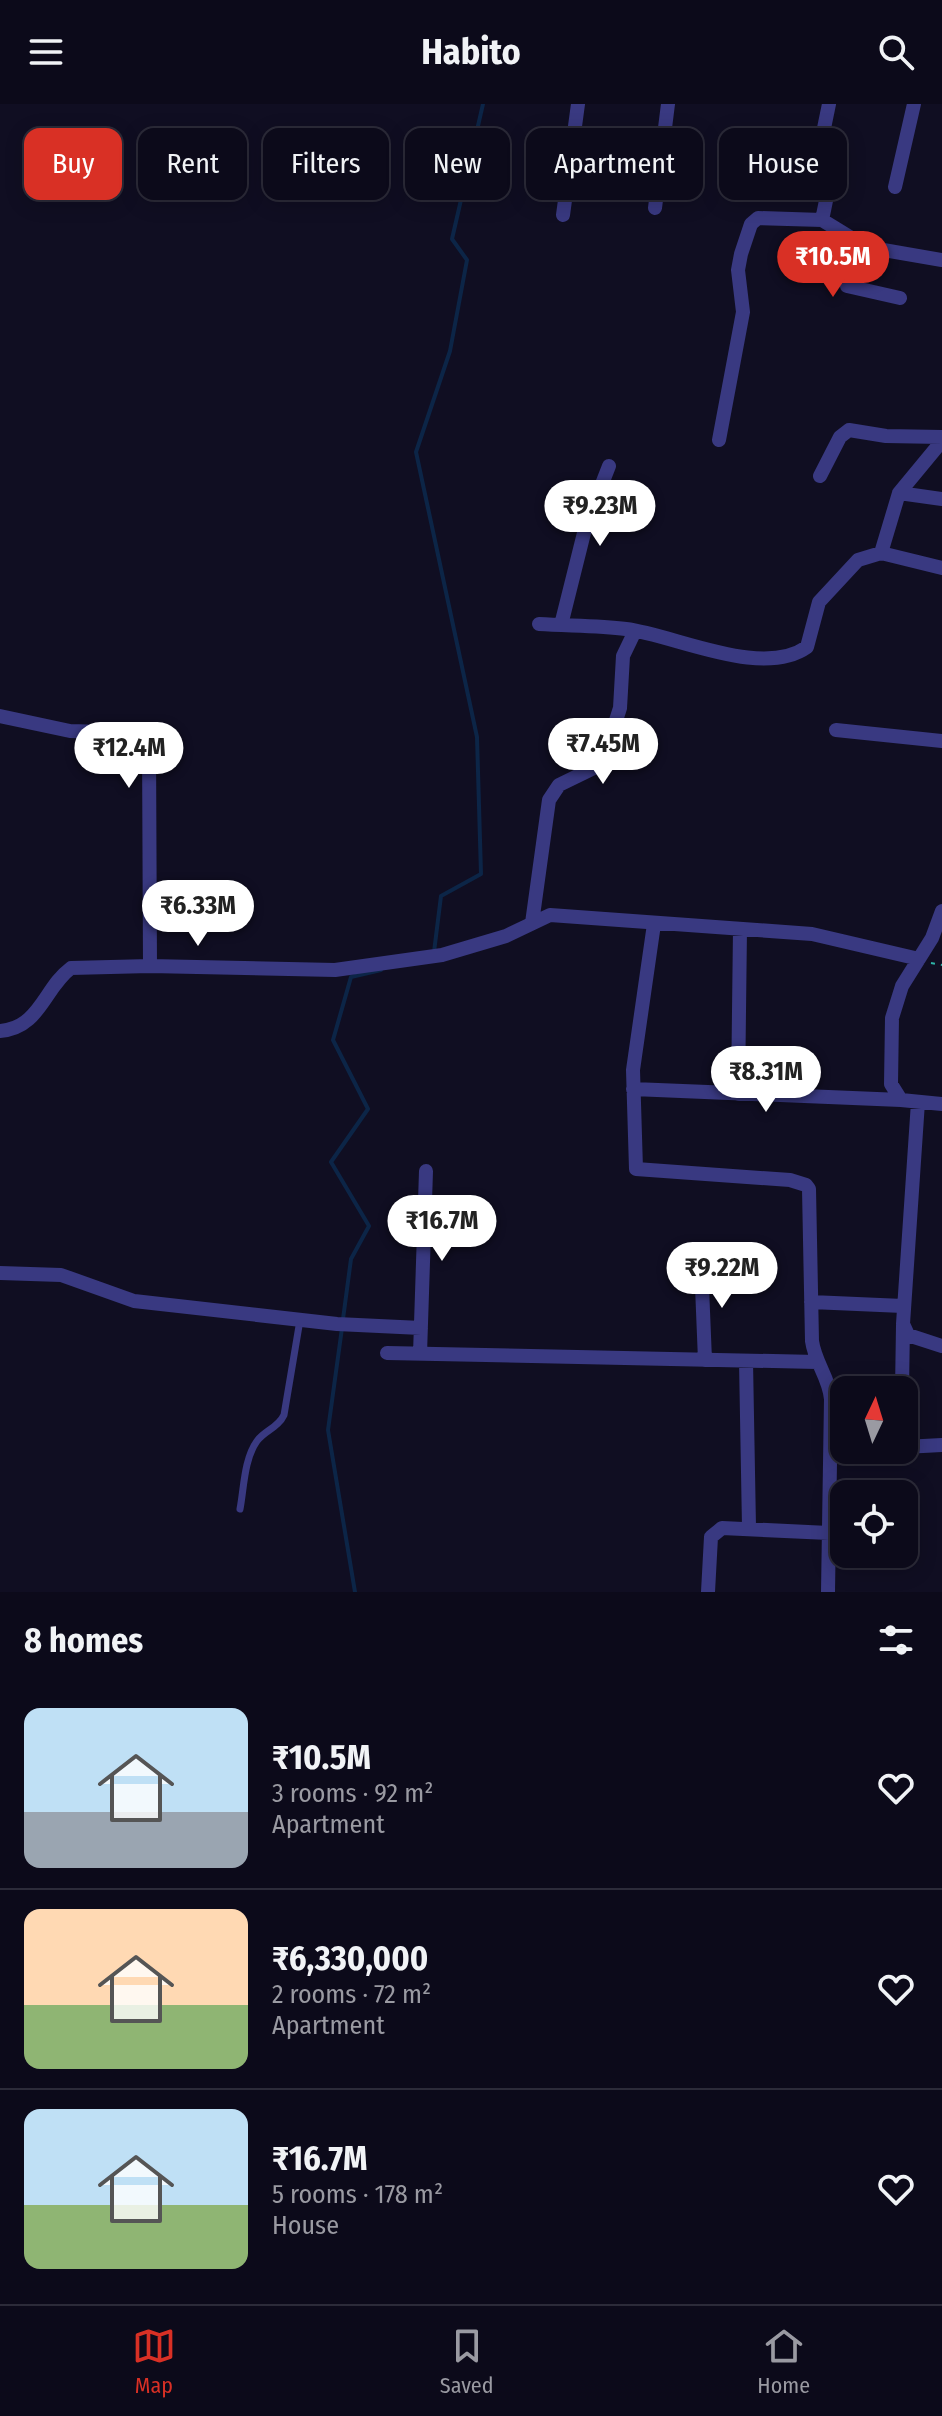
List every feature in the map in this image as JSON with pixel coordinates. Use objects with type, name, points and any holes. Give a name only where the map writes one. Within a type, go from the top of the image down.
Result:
[{"type":"street","points":[[563,215],[578,104]]},
{"type":"street","points":[[655,208],[668,104]]},
{"type":"street","points":[[822,220],[828,191],[816,167],[829,104]]},
{"type":"street","points":[[895,187],[914,104]]},
{"type":"street","points":[[719,440],[743,312],[738,270],[751,224],[765,216],[822,220],[866,247],[942,260]]},
{"type":"street","points":[[847,238],[843,269],[847,286],[900,298]]},
{"type":"street","points":[[820,476],[840,437],[849,430],[886,436],[942,439]]},
{"type":"street","points":[[881,553],[899,493],[942,439]]},
{"type":"street","points":[[561,625],[586,525],[609,466]]},
{"type":"street","points":[[899,493],[942,499]]},
{"type":"street","points":[[539,624],[635,631],[746,657],[792,654],[807,647],[819,602],[858,560],[881,553],[942,568]]},
{"type":"street","points":[[532,923],[549,800],[559,785],[602,764],[620,708],[623,656],[635,631]]},
{"type":"street","points":[[0,716],[70,731],[127,731],[145,736],[149,742],[150,966]]},
{"type":"street","points":[[836,730],[942,741]]},
{"type":"street","points":[[901,1100],[891,1084],[892,1018],[902,986],[932,938],[942,911]]},
{"type":"street","points":[[0,1031],[21,1026],[33,1016],[71,968],[150,966],[335,970],[442,955],[506,936],[550,915],[812,934],[919,959]]},
{"type":"street","points":[[654,924],[633,1089],[636,1169],[790,1180],[806,1185],[812,1341],[817,1362],[830,1386]]},
{"type":"street","points":[[738,1094],[740,929]]},
{"type":"street","points":[[633,1089],[942,1104]]},
{"type":"street","points":[[902,1376],[903,1306],[918,1102]]},
{"type":"street","points":[[420,1354],[426,1171]]},
{"type":"street","points":[[701,1262],[705,1360]]},
{"type":"street","points":[[0,1273],[61,1275],[125,1299],[356,1326],[421,1328]]},
{"type":"street","points":[[811,1302],[903,1306]]},
{"type":"street","points":[[903,1324],[908,1335],[942,1346]]},
{"type":"street","points":[[387,1353],[817,1362]]},
{"type":"street","points":[[746,1361],[749,1527]]},
{"type":"street","points":[[918,1446],[942,1445]]},
{"type":"street","points":[[828,1592],[831,1464]]},
{"type":"street","points":[[708,1592],[711,1537],[722,1528],[829,1533]]},
{"type":"lane","points":[[240,1509],[251,1451],[260,1437],[278,1425],[284,1415],[300,1320]]},
{"type":"waterway","points":[[434,952],[441,896],[481,874],[477,737],[416,452],[450,351],[467,260],[452,239],[483,104]]},
{"type":"waterway","points":[[343,1319],[351,1259],[369,1226],[331,1162],[368,1109],[333,1040],[351,977],[381,970]]},
{"type":"waterway","points":[[342,1328],[328,1430],[355,1592]]}]
